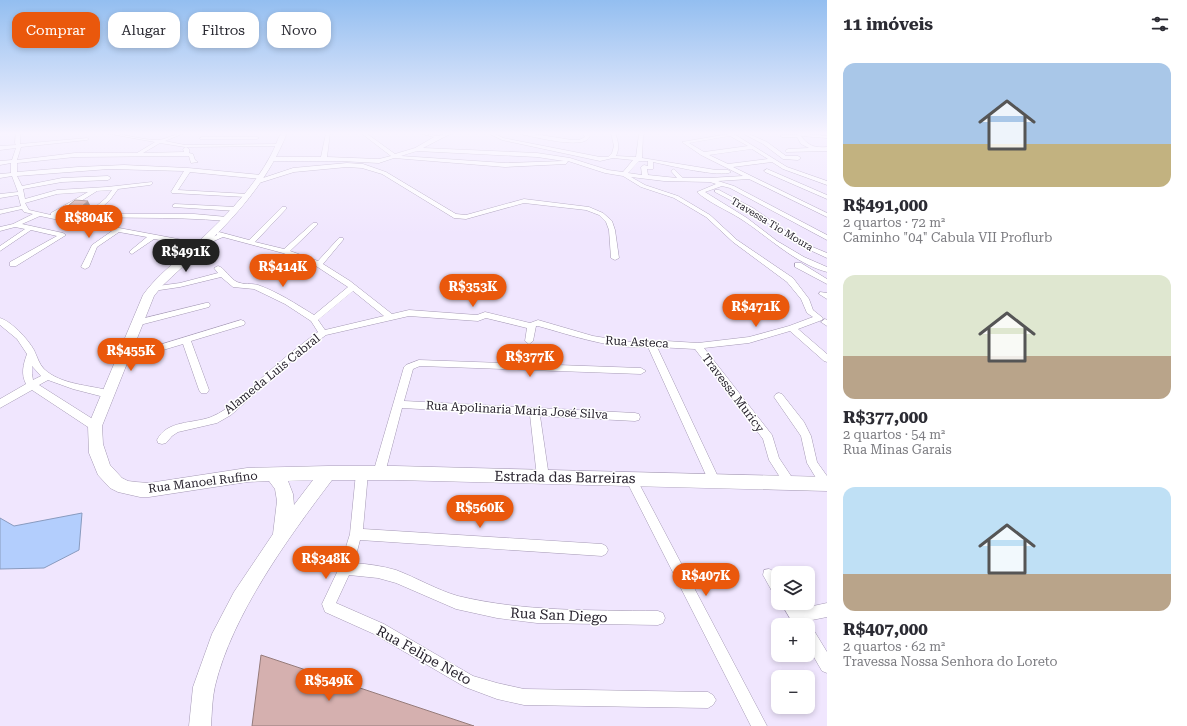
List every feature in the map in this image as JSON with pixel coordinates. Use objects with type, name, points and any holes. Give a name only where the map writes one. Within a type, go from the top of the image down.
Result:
[{"type":"main road","name":"Rua Manoel Rufino","points":[[267,167],[227,219],[218,234],[200,245],[153,289],[143,307],[95,426],[93,440],[99,460],[109,475],[123,487],[136,490],[149,490],[224,478],[273,474],[302,474]]},
{"type":"main road","points":[[200,726],[203,689],[217,647],[237,606],[280,538],[328,473]]},
{"type":"main road","name":"Estrada das Barreiras","points":[[302,474],[379,473],[826,484]]},
{"type":"main road","points":[[273,474],[282,485],[286,499],[286,510],[280,538]]},
{"type":"street","points":[[14,167],[14,174],[26,211],[117,231],[200,245]]},
{"type":"street","points":[[0,176],[58,169],[124,167],[286,172],[331,167]]},
{"type":"street","points":[[264,172],[286,167]]},
{"type":"street","points":[[361,167],[384,173],[454,216],[460,217],[524,201],[587,208],[601,214],[609,221],[612,230],[615,258]]},
{"type":"street","points":[[590,167],[602,171],[626,172],[645,176],[682,180],[779,176],[793,172]]},
{"type":"street","points":[[626,172],[631,167]]},
{"type":"street","points":[[645,176],[644,167],[651,167]]},
{"type":"street","points":[[688,167],[716,172],[735,170]]},
{"type":"street","points":[[728,167],[827,215]]},
{"type":"street","points":[[784,167],[793,172],[827,183]]},
{"type":"street","points":[[188,170],[174,191],[178,193],[246,196]]},
{"type":"street","points":[[674,171],[682,180]]},
{"type":"street","points":[[767,171],[827,197]]},
{"type":"street","points":[[264,172],[286,172]]},
{"type":"street","points":[[626,172],[626,176],[644,186],[676,197],[708,216],[735,241],[790,280],[805,299],[810,311],[824,321]]},
{"type":"street","points":[[0,196],[62,180],[108,178]]},
{"type":"street","points":[[732,188],[736,182],[751,178]]},
{"type":"street","points":[[709,180],[732,188],[827,238]]},
{"type":"street","points":[[0,212],[57,192],[96,190],[150,183]]},
{"type":"street","points":[[721,184],[700,192],[758,228],[775,242],[802,258],[827,270]]},
{"type":"street","points":[[88,216],[108,199],[116,188]]},
{"type":"street","points":[[55,214],[96,190]]},
{"type":"street","name":"Travessa Tio Moura","points":[[716,191],[755,212],[801,244],[827,256]]},
{"type":"street","points":[[175,206],[236,209]]},
{"type":"street","points":[[818,210],[827,207]]},
{"type":"street","points":[[251,242],[284,208]]},
{"type":"street","points":[[0,229],[16,225],[42,214],[88,216],[194,216],[227,219]]},
{"type":"street","points":[[47,233],[68,221]]},
{"type":"street","points":[[285,252],[314,224]]},
{"type":"street","points":[[13,264],[63,235],[47,233],[16,225]]},
{"type":"street","points":[[0,249],[29,229]]},
{"type":"street","points":[[85,267],[94,246],[117,231]]},
{"type":"street","points":[[218,234],[285,252],[319,264],[390,317]]},
{"type":"street","points":[[132,252],[152,237]]},
{"type":"street","points":[[319,264],[341,239]]},
{"type":"street","points":[[798,265],[827,282]]},
{"type":"street","points":[[153,289],[180,285],[220,271],[236,285],[252,286],[279,297],[314,319],[323,333]]},
{"type":"street","points":[[314,319],[352,288]]},
{"type":"street","points":[[136,324],[206,305]]},
{"type":"street","name":"Alameda Luis Cabral","points":[[162,440],[164,436],[175,429],[213,420],[227,412],[293,355],[323,333],[409,313]]},
{"type":"street","name":"Rua Asteca","points":[[409,313],[478,318],[485,315],[532,326],[536,323],[542,324],[594,339],[631,345],[651,344],[698,346],[749,340],[824,321]]},
{"type":"street","points":[[0,321],[21,339],[38,368],[47,376],[76,386],[108,394]]},
{"type":"street","points":[[123,359],[242,322]]},
{"type":"street","points":[[529,341],[532,326]]},
{"type":"street","points":[[792,328],[827,359]]},
{"type":"street","points":[[186,340],[204,390]]},
{"type":"street","points":[[651,344],[714,481]]},
{"type":"street","name":"Travessa Muricy","points":[[698,346],[768,438],[774,460],[788,482]]},
{"type":"street","points":[[31,355],[27,369],[27,376],[32,385],[95,426]]},
{"type":"street","points":[[379,473],[409,367],[419,363],[641,371]]},
{"type":"street","points":[[0,404],[47,376]]},
{"type":"street","points":[[779,397],[800,425],[806,436],[812,463],[826,484]]},
{"type":"street","name":"Rua Apolinaria Maria José Silva","points":[[399,404],[635,417]]},
{"type":"street","points":[[535,412],[544,477]]},
{"type":"street","name":"Rua Felipe Neto","points":[[362,473],[356,534],[346,568],[329,604],[330,607],[378,629],[470,682],[497,691],[524,697],[708,700]]},
{"type":"street","points":[[631,479],[759,726]]},
{"type":"street","points":[[356,534],[602,550]]},
{"type":"street","name":"Rua San Diego","points":[[346,568],[384,573],[456,602],[497,611],[537,616],[658,618]]},
{"type":"street","points":[[805,618],[827,610]]},
{"type":"street","points":[[815,646],[827,666]]},
{"type":"water","points":[[82,513],[79,550],[44,568],[0,569],[0,518],[14,526]]},
{"type":"building","points":[[75,200],[88,201],[82,206],[68,206]]},
{"type":"building","points":[[261,655],[474,726],[252,726]]}]
